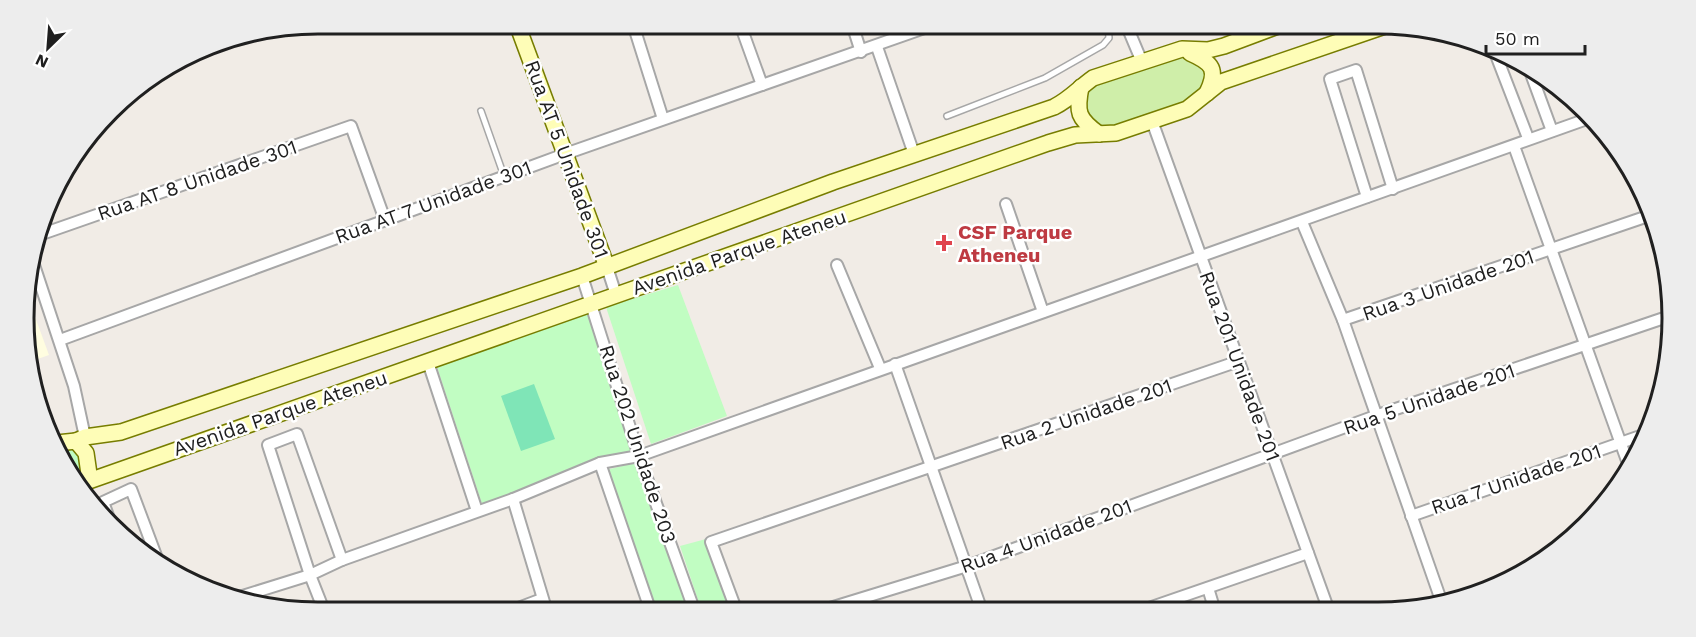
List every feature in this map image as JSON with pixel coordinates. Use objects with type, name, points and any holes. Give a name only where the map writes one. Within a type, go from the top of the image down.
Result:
[{"type":"street","name":"Rua AT 5 Unidade 301","points":[[521,34],[616,295]]},
{"type":"street","points":[[636,34],[663,119]]},
{"type":"street","points":[[744,34],[762,85]]},
{"type":"street","points":[[855,34],[861,52]]},
{"type":"street","name":"Rua AT 7 Unidade 301","points":[[60,340],[565,154],[910,34]]},
{"type":"street","points":[[1130,34],[1142,62]]},
{"type":"street","name":"Avenida Parque Ateneu","points":[[63,442],[121,432],[582,276],[914,154],[1054,107],[1072,98],[1093,78],[1182,49],[1208,50],[1254,34]]},
{"type":"street","name":"Avenida Parque Ateneu","points":[[87,483],[1048,143],[1075,135],[1116,133],[1187,109],[1221,82],[1362,34]]},
{"type":"street","points":[[877,47],[914,154]]},
{"type":"street","points":[[1182,49],[1206,60],[1213,70],[1213,81],[1206,96]]},
{"type":"street","points":[[1499,62],[1527,138]]},
{"type":"street","points":[[1367,197],[1330,79],[1356,70],[1393,189]]},
{"type":"street","points":[[1533,81],[1552,130]]},
{"type":"street","points":[[1081,87],[1077,106],[1083,123],[1099,134]]},
{"type":"street","name":"Rua 201 Unidade 201","points":[[1152,121],[1326,602]]},
{"type":"street","points":[[248,594],[310,575],[342,560],[513,499],[600,464],[639,456],[880,368],[1302,222],[1514,146],[1527,138],[1581,121]]},
{"type":"street","name":"Rua AT 8 Unidade 301","points":[[48,232],[351,126],[385,220]]},
{"type":"street","name":"Rua 3 Unidade 201","points":[[1514,146],[1553,250]]},
{"type":"street","points":[[1006,204],[1043,312]]},
{"type":"street","name":"Rua 3 Unidade 201","points":[[1343,320],[1643,218]]},
{"type":"street","points":[[1302,222],[1343,320],[1378,415],[1439,596]]},
{"type":"street","points":[[1553,250],[1586,346]]},
{"type":"street","points":[[837,265],[880,368]]},
{"type":"street","points":[[38,276],[60,340],[80,439],[86,453],[89,474],[85,480]]},
{"type":"street","name":"Rua 202 Unidade 203","points":[[582,276],[639,456],[691,602]]},
{"type":"street","name":"Rua 5 Unidade 201","points":[[1272,453],[1662,319]]},
{"type":"street","name":"Rua 7 Unidade 201","points":[[1586,346],[1620,442]]},
{"type":"street","name":"Rua 2 Unidade 201","points":[[733,602],[711,543],[1239,361]]},
{"type":"street","points":[[428,362],[477,511]]},
{"type":"street","points":[[895,364],[979,602]]},
{"type":"street","points":[[321,602],[268,445],[297,434],[342,560]]},
{"type":"street","name":"Rua 7 Unidade 201","points":[[1411,516],[1635,437]]},
{"type":"street","points":[[1620,442],[1625,456]]},
{"type":"street","name":"Rua 4 Unidade 201","points":[[850,602],[967,566],[1272,453]]},
{"type":"street","points":[[600,464],[648,602]]},
{"type":"street","points":[[104,505],[103,502],[131,489],[154,550]]},
{"type":"street","points":[[513,499],[543,602]]},
{"type":"street","points":[[1167,602],[1308,553]]},
{"type":"street","points":[[1208,588],[1212,602]]},
{"type":"street","points":[[534,602],[542,599]]},
{"type":"lane","points":[[947,116],[1045,78],[1103,45],[1109,38],[1109,34]]},
{"type":"lane","points":[[481,111],[504,176]]},
{"type":"shaded area","points":[[34,315],[49,355],[38,359]]},
{"type":"green space","points":[[1188,54],[1208,73],[1202,95],[1113,127],[1104,126],[1091,118],[1086,104],[1087,97],[1096,83]]},
{"type":"green space","points":[[678,285],[727,416],[651,444],[606,307]]},
{"type":"green space","points":[[589,313],[634,450],[482,504],[436,364]]},
{"type":"green space","points":[[534,384],[555,439],[521,451],[501,396]]},
{"type":"green space","points":[[66,447],[71,448],[82,458],[83,468],[81,474]]},
{"type":"green space","points":[[634,463],[687,602],[654,602],[606,470]]},
{"type":"green space","points":[[706,539],[728,602],[699,602],[680,546]]},
{"type":"place","name":"CSF Parque Atheneu","points":[[944,243]]}]
